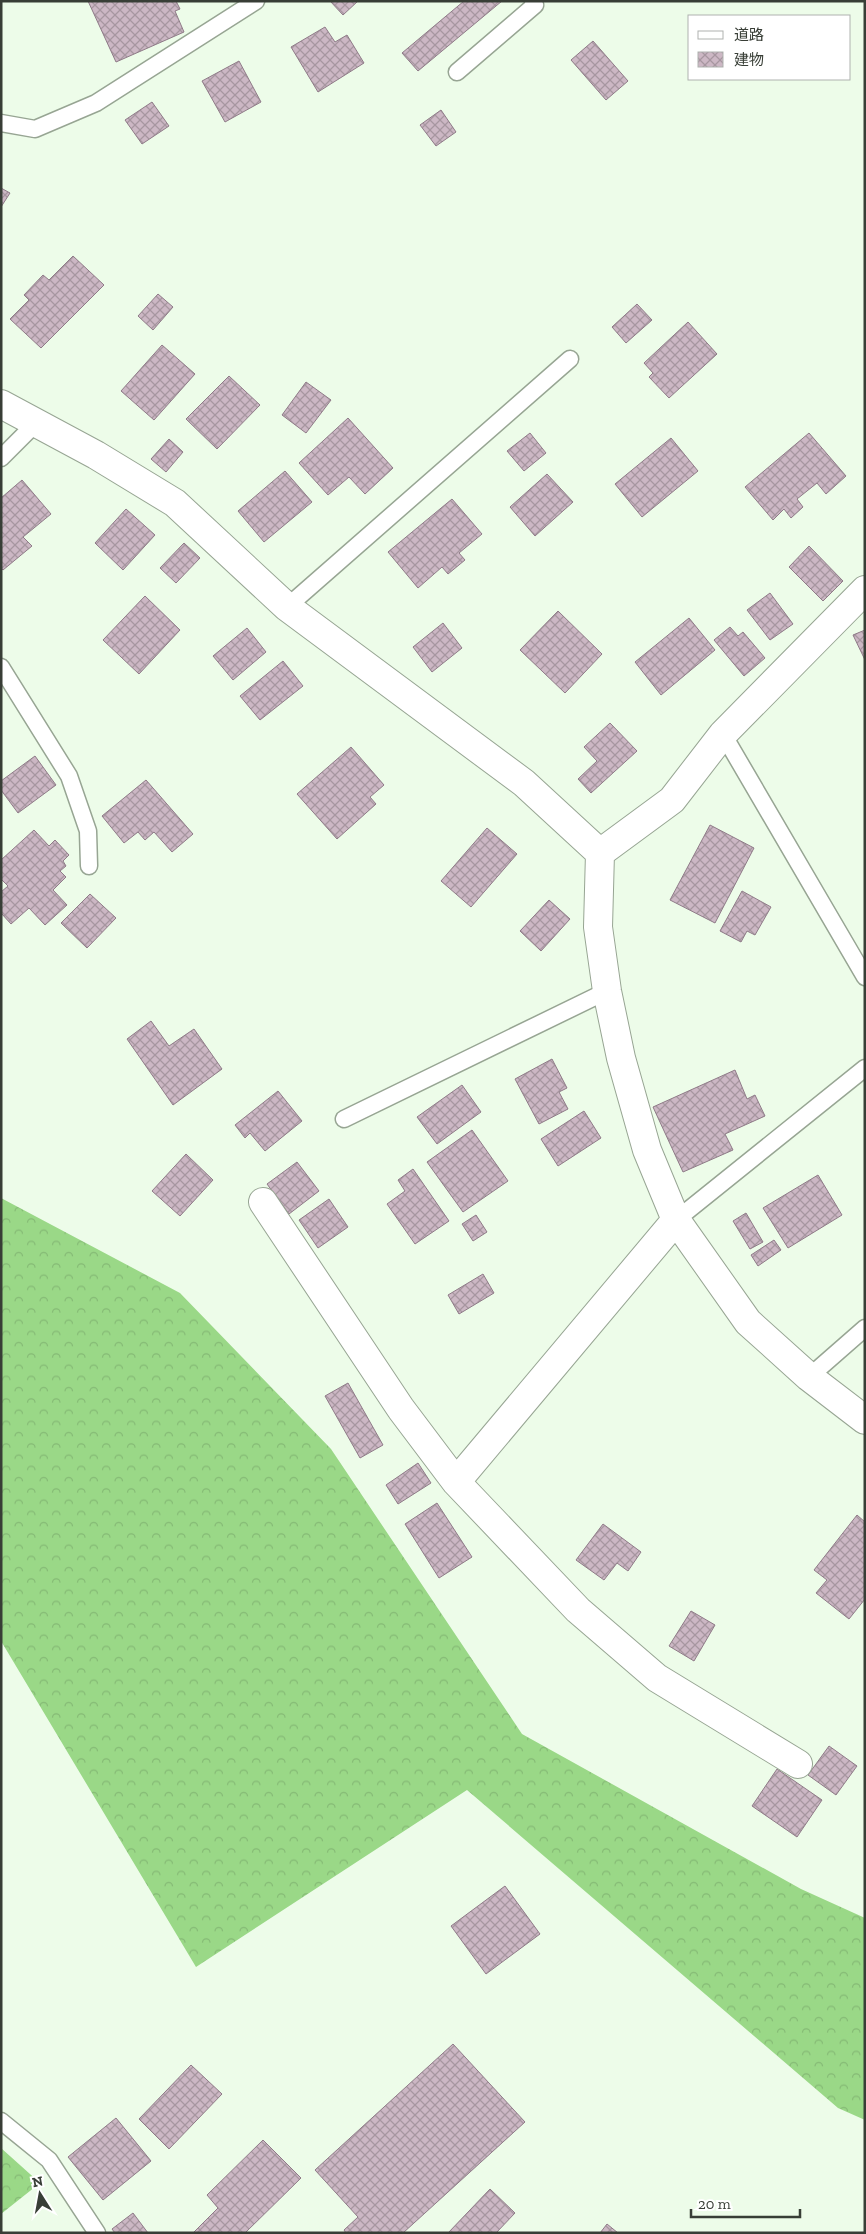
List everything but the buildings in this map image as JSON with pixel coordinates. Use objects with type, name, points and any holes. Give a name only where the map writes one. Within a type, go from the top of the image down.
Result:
[{"type":"street","points":[[1,404],[96,454],[175,503],[287,607],[524,783],[600,854],[598,927],[621,1058],[647,1150],[676,1220],[748,1322],[809,1377],[865,1420]]},
{"type":"street","points":[[600,854],[672,800],[723,734],[865,590]]},
{"type":"street","points":[[263,1202],[401,1410],[456,1482],[578,1610],[657,1678],[798,1764]]},
{"type":"street","points":[[456,1482],[676,1220]]},
{"type":"lane","points":[[1,122],[35,129],[96,103],[256,1]]},
{"type":"lane","points":[[457,72],[535,6],[533,1]]},
{"type":"lane","points":[[287,607],[570,359]]},
{"type":"lane","points":[[1,458],[36,423]]},
{"type":"lane","points":[[1,668],[69,776],[88,831],[89,866]]},
{"type":"lane","points":[[723,734],[865,977]]},
{"type":"lane","points":[[344,1119],[608,992]]},
{"type":"lane","points":[[676,1220],[865,1068]]},
{"type":"lane","points":[[809,1377],[865,1328]]},
{"type":"lane","points":[[1,2121],[49,2160],[97,2233]]},
{"type":"green space","points":[[1,1198],[180,1293],[331,1449],[522,1734],[801,1889],[865,1918],[865,2120],[838,2108],[467,1790],[196,1967],[1,1641]]},
{"type":"green space","points":[[1,2148],[40,2183],[1,2214]]}]
